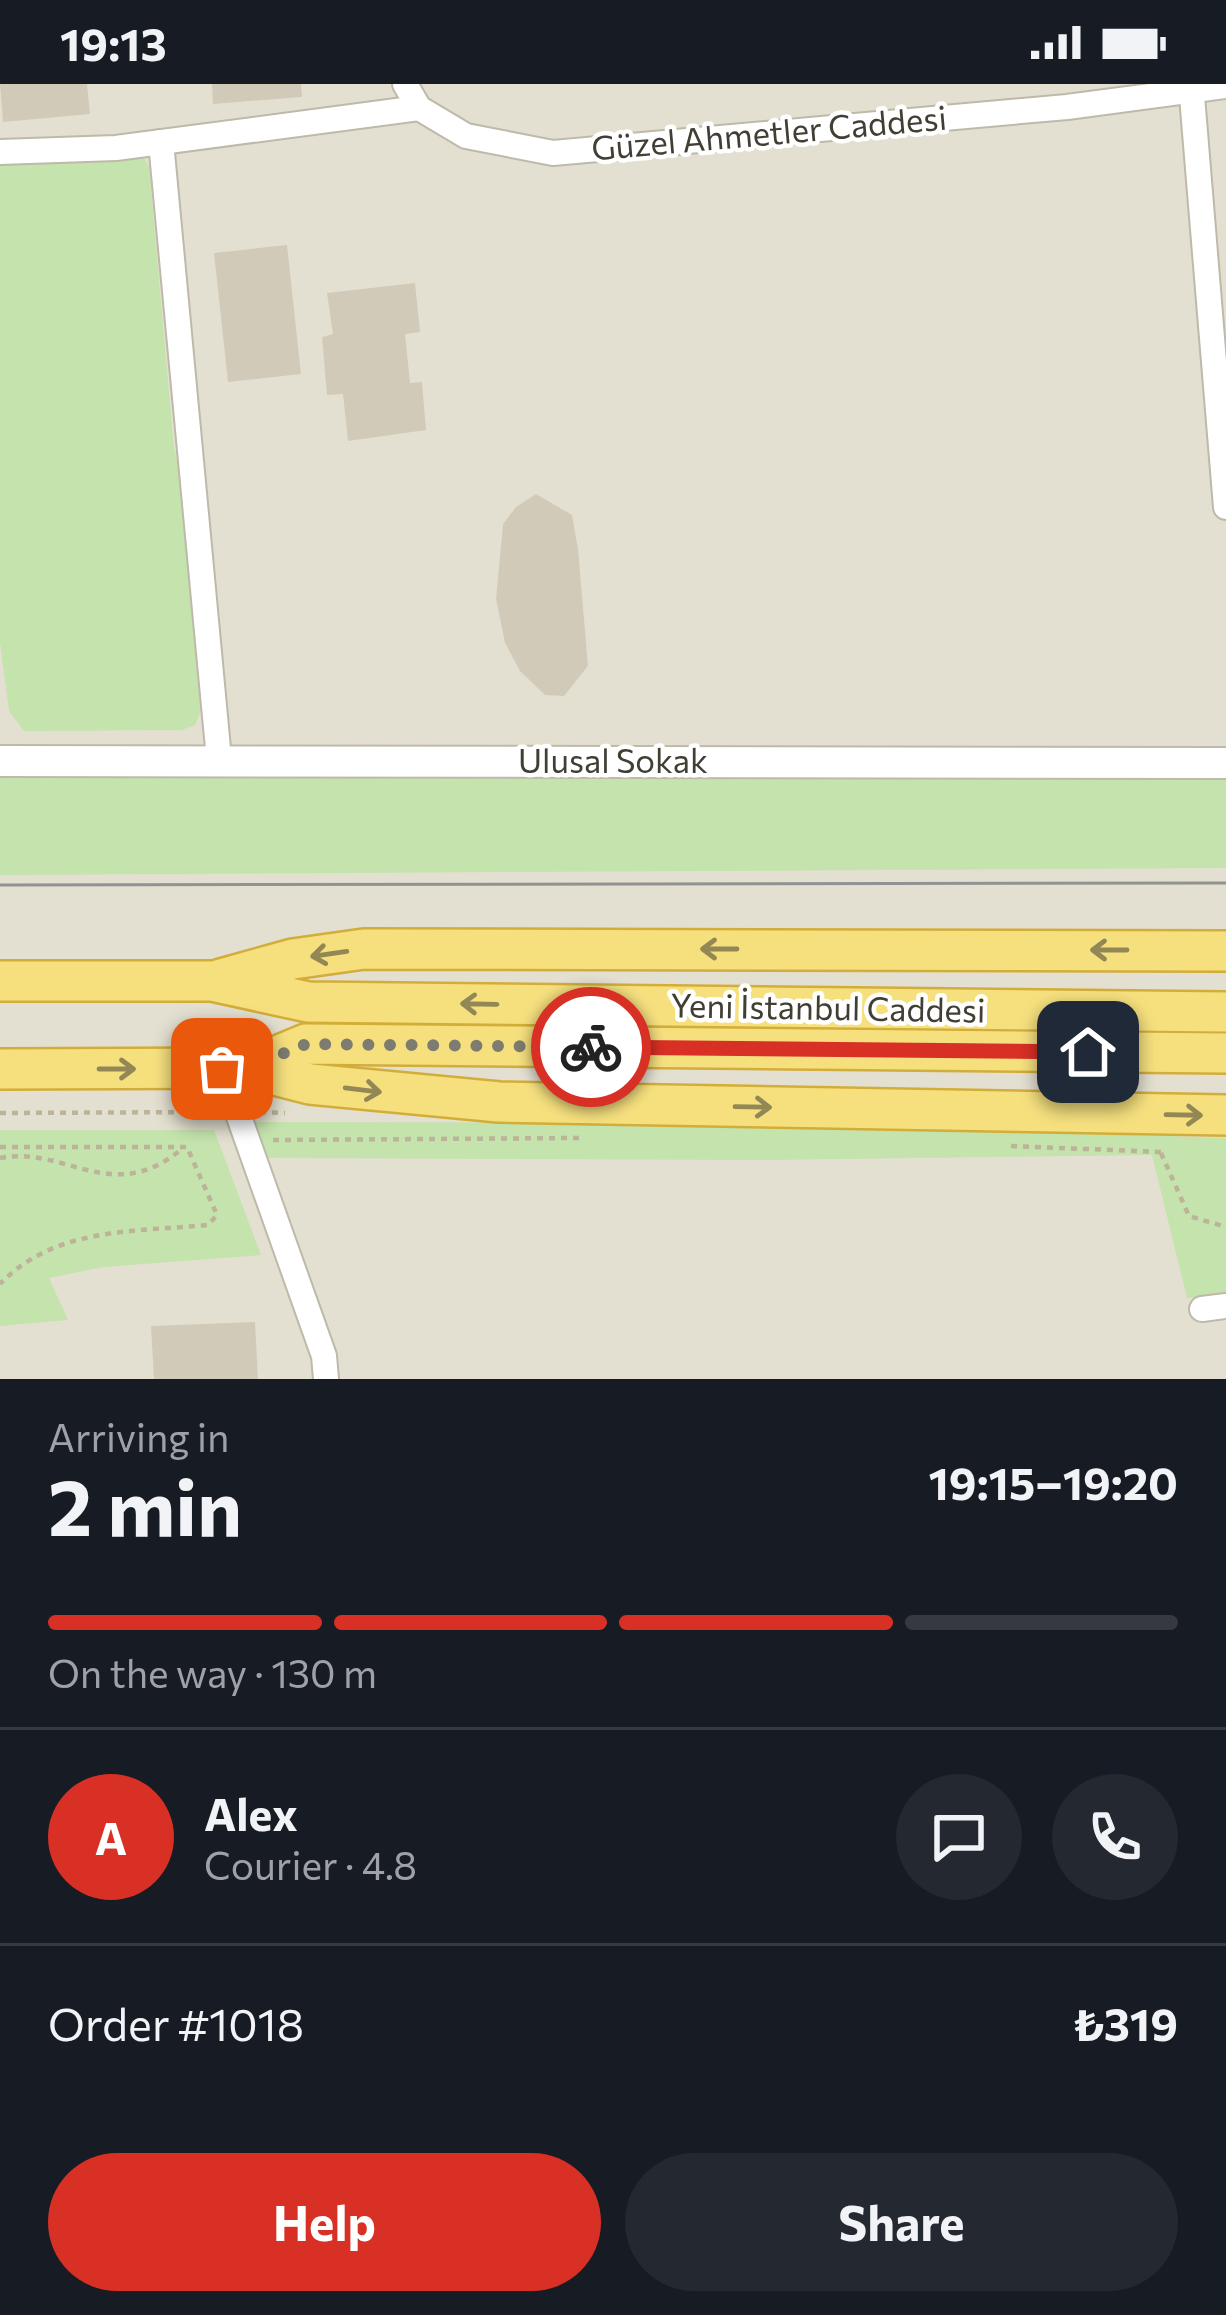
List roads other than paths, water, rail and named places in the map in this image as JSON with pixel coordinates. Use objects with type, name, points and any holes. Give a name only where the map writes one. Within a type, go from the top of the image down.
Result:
[{"type":"highway","points":[[212,981],[293,959],[364,949],[1226,951]]},
{"type":"highway","name":"Yeni İstanbul Caddesi","points":[[0,981],[212,981],[308,1002],[1226,1012]]},
{"type":"highway","name":"Yeni İstanbul Caddesi","points":[[0,1069],[235,1068],[306,1044],[1226,1054]]},
{"type":"highway","points":[[235,1068],[310,1084],[499,1102],[1226,1115]]},
{"type":"street","name":"Güzel Ahmetler Caddesi","points":[[405,84],[419,107],[466,136],[553,153],[1226,86]]},
{"type":"street","points":[[1192,88],[1226,507]]},
{"type":"street","points":[[0,152],[161,142],[419,107]]},
{"type":"street","points":[[161,142],[219,759]]},
{"type":"street","name":"Ulusal Sokak","points":[[0,761],[1226,763]]},
{"type":"street","points":[[235,1068],[234,1112],[324,1356],[326,1379]]},
{"type":"tram line","points":[[0,885],[1226,883]]}]
